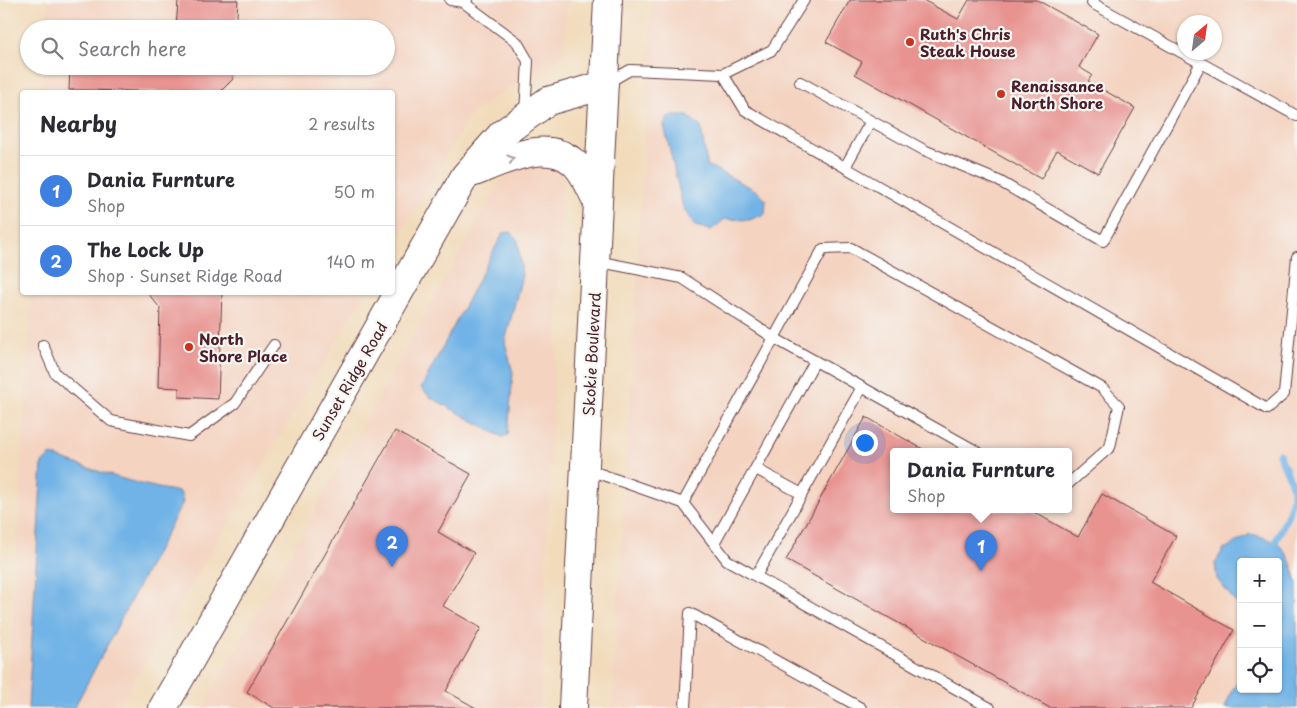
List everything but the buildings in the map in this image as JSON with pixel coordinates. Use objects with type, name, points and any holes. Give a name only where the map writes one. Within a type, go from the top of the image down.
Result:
[{"type":"main road","name":"Skokie Boulevard","points":[[573,708],[608,0]]},
{"type":"main road","name":"Sunset Ridge Road","points":[[163,708],[465,176],[502,134],[548,101],[604,85]]},
{"type":"main road","points":[[465,176],[523,155],[546,151],[571,160],[579,168],[598,203]]},
{"type":"lane","points":[[450,0],[465,1],[517,42],[528,61],[525,117]]},
{"type":"lane","points":[[604,85],[630,70],[722,74],[772,50],[804,0]]},
{"type":"lane","points":[[1094,0],[1092,3],[1297,116]]},
{"type":"lane","points":[[800,82],[924,150],[999,181],[1103,241],[1201,63]]},
{"type":"lane","points":[[722,74],[745,110],[1267,409],[1284,394],[1297,257]]},
{"type":"lane","points":[[845,168],[871,121]]},
{"type":"lane","points":[[684,504],[823,249],[851,248],[1102,388],[1119,406],[1110,447],[1072,480]]},
{"type":"lane","points":[[595,260],[682,278],[774,338],[971,448]]},
{"type":"lane","points":[[43,345],[55,374],[111,421],[189,436],[235,403],[274,345]]},
{"type":"lane","points":[[714,543],[815,361]]},
{"type":"lane","points":[[756,576],[862,387]]},
{"type":"lane","points":[[585,469],[684,504],[727,560],[990,708]]},
{"type":"lane","points":[[756,469],[802,494]]},
{"type":"lane","points":[[686,708],[690,613],[861,708]]},
{"type":"shaded area","points":[[48,0],[567,0],[564,53],[471,113],[395,243],[395,90],[43,90],[44,75],[395,75],[395,20],[47,20]]},
{"type":"shaded area","points":[[652,0],[1297,0],[1297,708],[612,708]]},
{"type":"shaded area","points":[[564,161],[540,708],[203,708],[506,171]]},
{"type":"shaded area","points":[[31,295],[364,295],[118,708],[8,708]]},
{"type":"water","points":[[669,116],[688,116],[701,127],[707,165],[757,191],[766,200],[765,214],[749,220],[725,219],[711,230],[695,226],[683,207],[664,125]]},
{"type":"water","points":[[511,232],[518,241],[522,275],[505,342],[513,373],[508,435],[502,437],[430,397],[421,388],[503,233]]},
{"type":"water","points":[[51,455],[131,481],[180,492],[183,502],[74,708],[28,708],[42,463]]},
{"type":"water","points":[[1250,534],[1277,544],[1283,549],[1291,562],[1297,583],[1297,708],[1225,708],[1232,690],[1237,683],[1237,693],[1282,693],[1282,558],[1237,558],[1237,604],[1217,579],[1215,563],[1223,550]]},
{"type":"waterway","points":[[1270,558],[1274,544],[1290,510],[1293,491],[1279,454]]},
{"type":"place","name":"Ruth's Chris Steak House","points":[[910,42]]},
{"type":"place","name":"Renaissance North Shore","points":[[1001,94]]},
{"type":"place","name":"North Shore Place","points":[[189,347]]},
{"type":"place","name":"The Lock Up","points":[[392,567]]},
{"type":"place","name":"Dania Furnture","points":[[981,571]]}]
